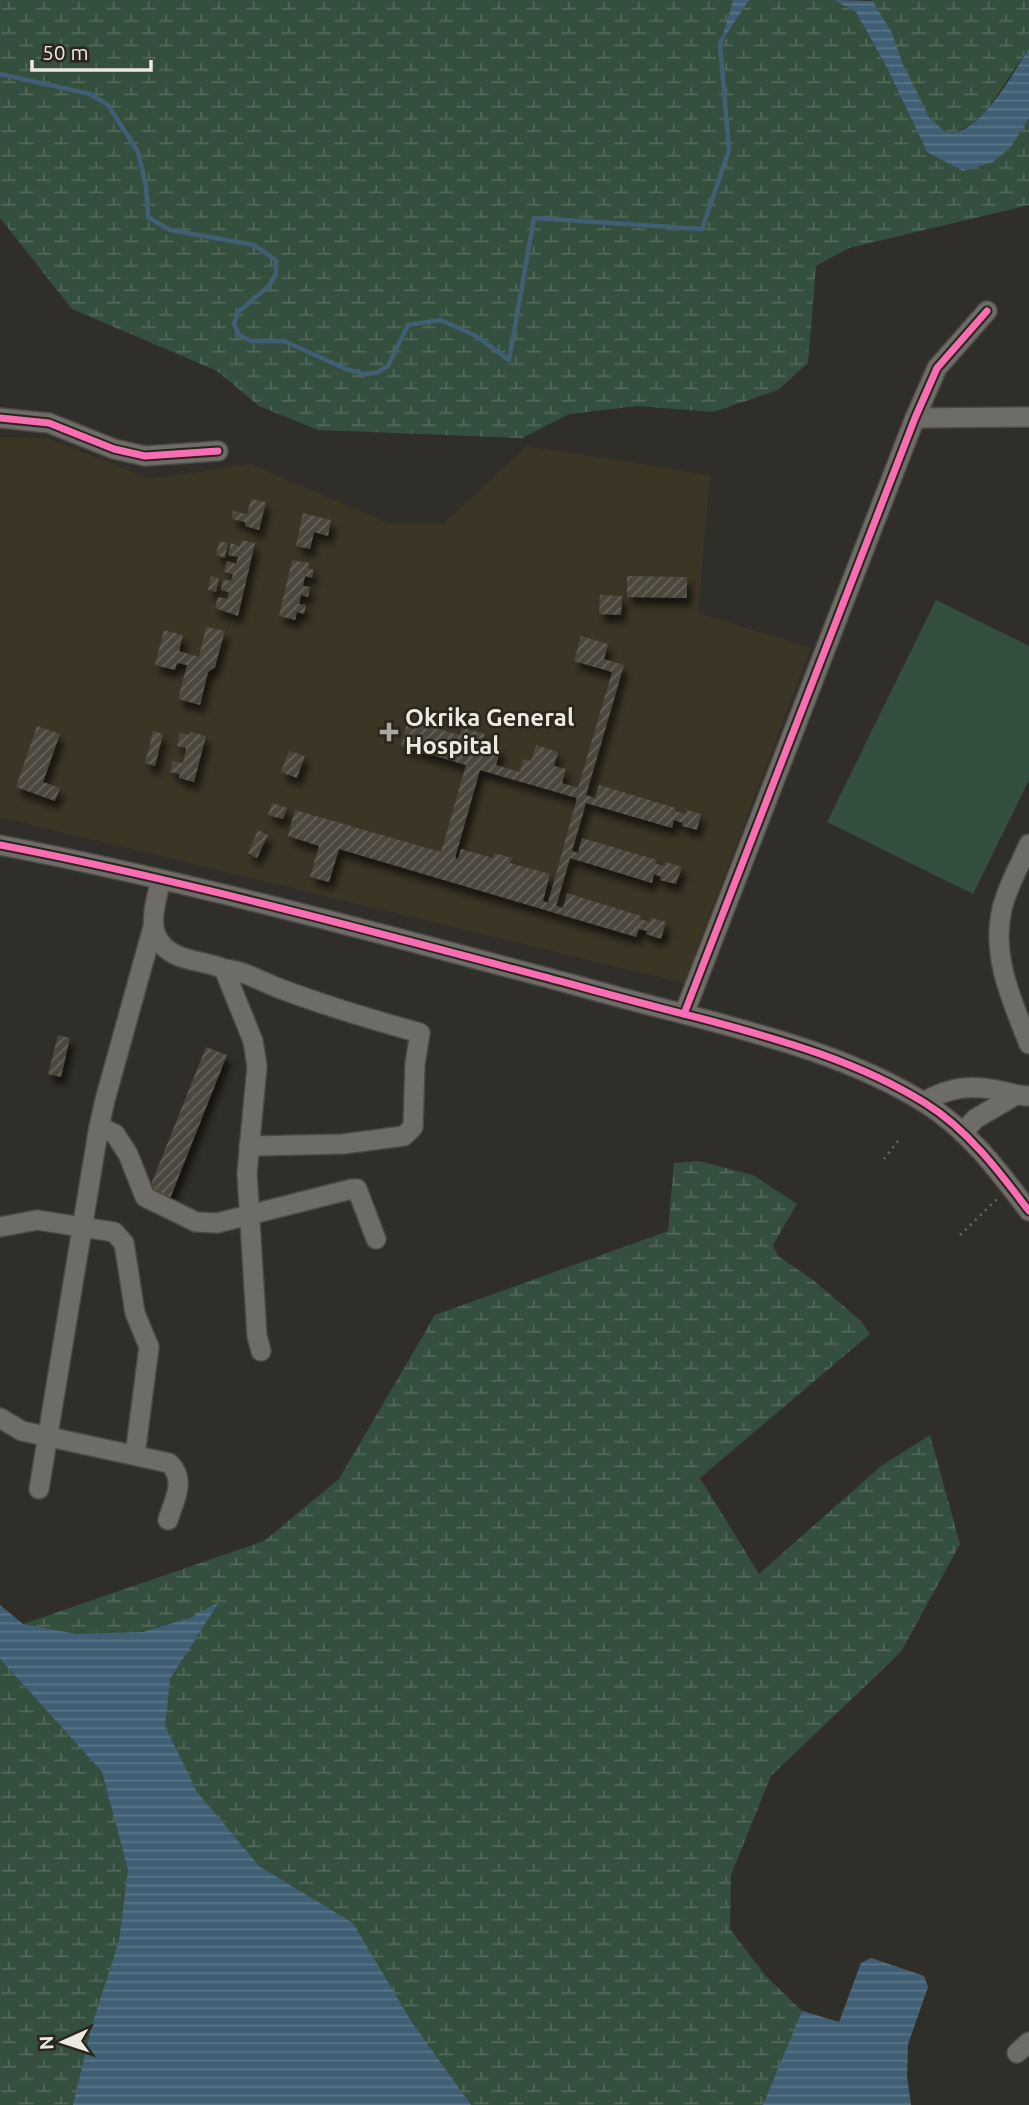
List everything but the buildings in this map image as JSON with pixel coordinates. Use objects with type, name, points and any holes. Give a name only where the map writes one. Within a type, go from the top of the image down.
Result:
[{"type":"street","points":[[684,1014],[915,418],[937,368],[987,311]]},
{"type":"street","points":[[915,418],[1029,417]]},
{"type":"street","points":[[0,418],[48,422],[114,449],[145,456],[218,451]]},
{"type":"street","points":[[1029,844],[1002,907],[998,932],[1000,961],[1029,1044]]},
{"type":"street","points":[[0,845],[73,859],[393,937],[803,1047],[889,1083],[937,1111],[989,1159],[1029,1211]]},
{"type":"street","points":[[39,1489],[99,1127],[153,927],[162,880]]},
{"type":"street","points":[[153,927],[160,944],[177,955],[224,970],[238,971],[280,988],[420,1033],[415,1064],[413,1127],[404,1136],[343,1144],[249,1146]]},
{"type":"street","points":[[224,970],[253,1041],[257,1066],[247,1173],[257,1336],[261,1351]]},
{"type":"street","points":[[923,1102],[942,1091],[956,1088],[1002,1091],[1022,1096]]},
{"type":"street","points":[[963,1133],[975,1119],[1022,1096]]},
{"type":"street","points":[[99,1127],[115,1133],[128,1154],[145,1197],[196,1222],[217,1223],[357,1189],[376,1239]]},
{"type":"street","points":[[0,1227],[37,1220],[114,1232],[124,1243],[135,1313],[149,1347],[135,1455]]},
{"type":"street","points":[[0,1418],[22,1431],[169,1464],[177,1470],[180,1484],[168,1520]]},
{"type":"path","points":[[884,1158],[898,1140]]},
{"type":"path","points":[[960,1235],[1011,1186]]},
{"type":"shaded area","name":"Okrika General Hospital","points":[[0,437],[47,438],[151,479],[251,464],[390,524],[443,524],[527,446],[710,475],[698,613],[811,648],[684,983],[0,817]]},
{"type":"green space","points":[[0,0],[733,0],[721,41],[751,0],[834,0],[856,12],[888,70],[927,152],[1011,147],[1029,118],[1029,205],[849,248],[816,266],[808,363],[778,390],[713,412],[637,406],[569,414],[522,438],[318,430],[259,406],[217,371],[72,309],[0,218]]},
{"type":"green space","points":[[872,0],[1029,0],[1029,48],[987,110],[972,124],[956,132],[945,132],[931,118],[913,88],[888,28]]},
{"type":"green space","points":[[936,600],[1029,646],[1029,780],[973,894],[827,822]]},
{"type":"green space","points":[[699,1161],[753,1175],[797,1204],[773,1245],[778,1256],[813,1280],[860,1320],[870,1334],[700,1478],[759,1574],[881,1466],[930,1435],[960,1544],[901,1652],[771,1776],[731,1875],[730,1929],[766,1976],[802,2011],[840,2022],[861,1963],[871,1958],[924,1976],[928,1987],[908,2044],[907,2077],[911,2105],[288,2105],[23,1624],[264,1541],[339,1479],[435,1315],[668,1231],[674,1163]]},
{"type":"green space","points":[[0,1659],[102,1772],[128,1870],[232,2105],[0,2105]]},
{"type":"water","points":[[733,0],[751,0],[720,44]]},
{"type":"water","points":[[834,0],[873,1],[891,31],[903,64],[929,117],[945,132],[967,128],[977,120],[1007,84],[1029,48],[1029,118],[1011,147],[993,162],[963,171],[927,152],[888,70],[856,12]]},
{"type":"water","points":[[219,1602],[170,1679],[165,1726],[197,1792],[260,1867],[353,1923],[411,2021],[471,2105],[73,2105],[92,2025],[119,1941],[128,1870],[102,1772],[0,1659],[0,1605],[23,1624],[76,1634],[143,1632],[190,1618]]},
{"type":"water","points":[[871,1958],[924,1976],[928,1987],[908,2044],[907,2077],[911,2105],[763,2105],[802,2011],[839,2022],[861,1963]]},
{"type":"waterway","points":[[0,74],[90,94],[108,105],[138,152],[146,186],[148,217],[170,230],[254,245],[276,260],[276,274],[268,287],[238,312],[234,324],[239,335],[251,341],[284,341],[363,374],[376,373],[388,366],[408,325],[441,320],[476,336],[509,360],[534,218],[702,229],[729,150],[720,44],[722,39]]},
{"type":"cycle path","points":[[684,1014],[915,418],[937,368],[987,311]]},
{"type":"cycle path","points":[[0,418],[49,423],[114,449],[145,456],[218,451]]},
{"type":"cycle path","points":[[0,845],[144,875],[429,946],[766,1036],[821,1054],[874,1076],[940,1113],[982,1152],[1029,1211]]},
{"type":"place","name":"Okrika General Hospital","points":[[389,732]]}]
